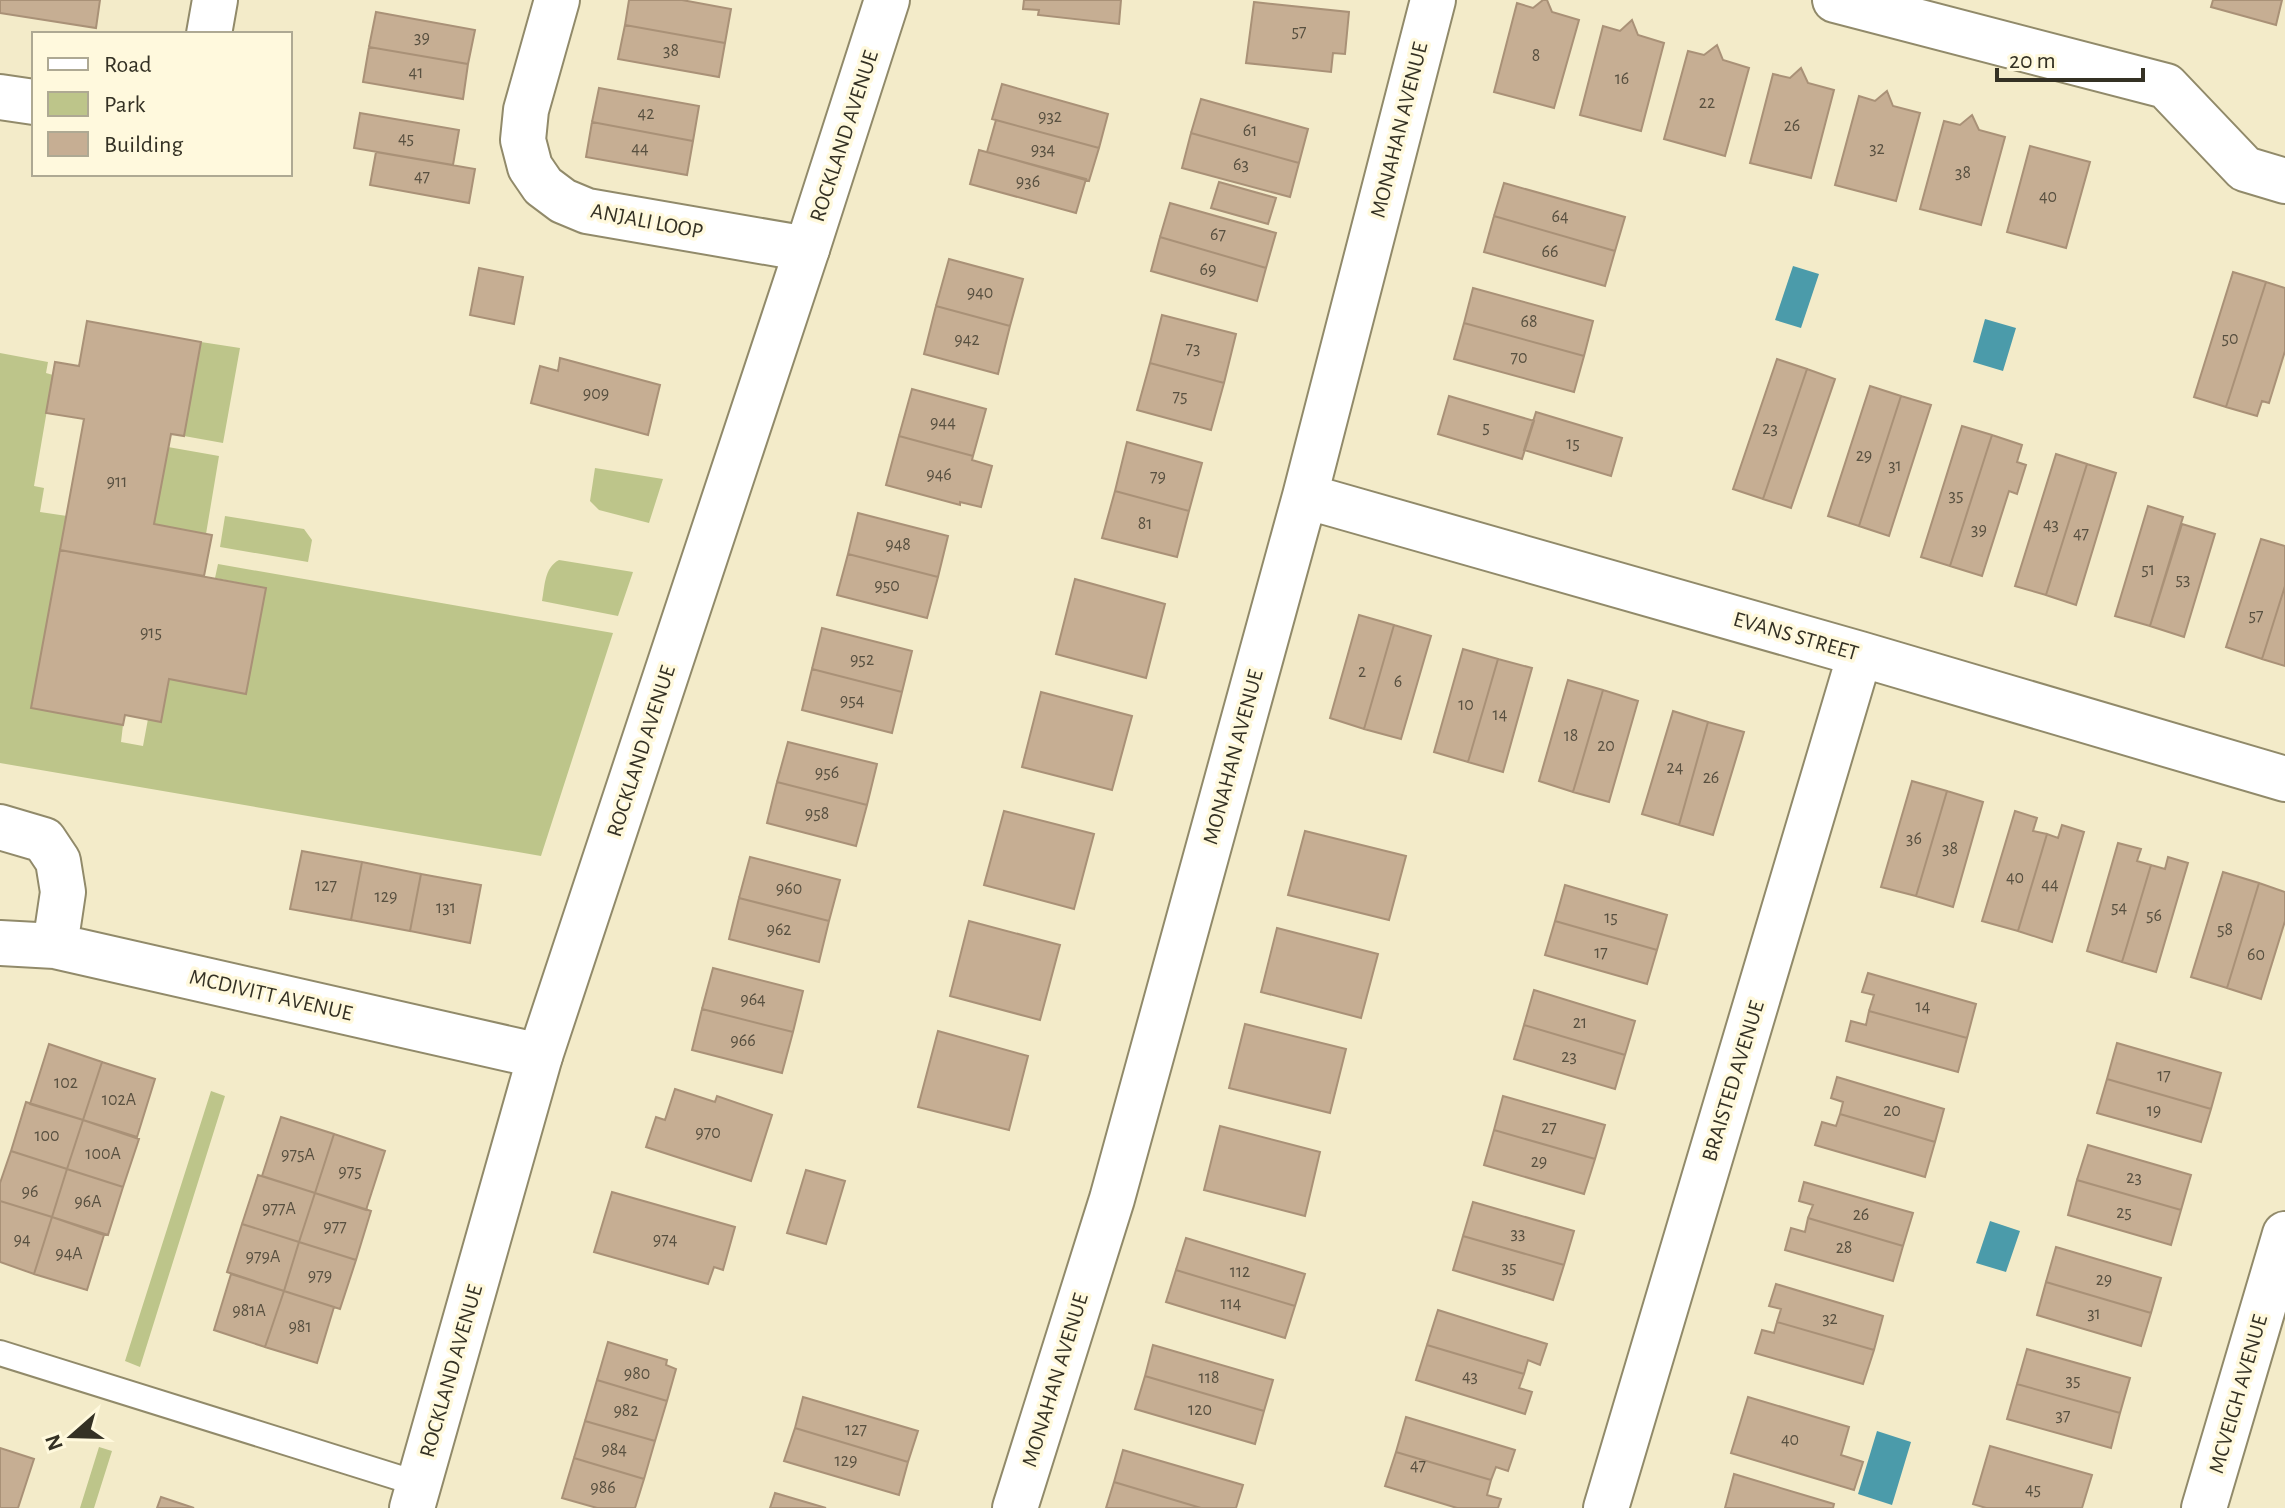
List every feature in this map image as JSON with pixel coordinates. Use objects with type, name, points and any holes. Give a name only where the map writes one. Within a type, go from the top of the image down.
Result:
[{"type":"street","points":[[209,32],[215,0]]},
{"type":"street","name":"ANJALI LOOP","points":[[557,0],[526,110],[523,140],[530,167],[543,186],[563,201],[587,211],[807,249]]},
{"type":"street","name":"ROCKLAND AVENUE","points":[[416,1496],[540,1056],[887,0]]},
{"type":"street","name":"MONAHAN AVENUE","points":[[1015,1508],[1112,1199],[1305,496],[1433,0]]},
{"type":"street","points":[[1835,0],[2166,86],[2245,169],[2285,181]]},
{"type":"street","points":[[0,97],[32,102]]},
{"type":"street","name":"EVANS STREET","points":[[1305,496],[2285,779]]},
{"type":"street","name":"BRAISTED AVENUE","points":[[1606,1508],[1860,654]]},
{"type":"street","points":[[0,827],[44,840],[58,861],[63,892],[55,946]]},
{"type":"street","name":"MCDIVITT AVENUE","points":[[0,943],[55,946],[540,1056]]},
{"type":"street","name":"MCVEIGH AVENUE","points":[[2204,1508],[2285,1234]]},
{"type":"lane","points":[[0,1353],[416,1496]]},
{"type":"green space","points":[[201,342],[240,348],[223,443],[184,436]]},
{"type":"green space","points":[[0,353],[48,362],[46,373],[53,375],[34,486],[44,488],[40,512],[67,516],[31,708],[123,725],[121,742],[143,746],[148,719],[161,721],[169,679],[246,693],[266,588],[215,578],[218,564],[613,633],[541,856],[0,763]]},
{"type":"green space","points":[[168,447],[219,456],[206,534],[154,524]]},
{"type":"green space","points":[[595,468],[663,479],[649,523],[599,510],[590,501]]},
{"type":"green space","points":[[225,516],[304,529],[312,540],[308,562],[220,547]]},
{"type":"green space","points":[[559,560],[633,572],[618,616],[542,601],[550,568]]},
{"type":"green space","points":[[211,1091],[225,1096],[140,1367],[125,1361]]},
{"type":"green space","points":[[99,1447],[112,1451],[94,1508],[80,1508]]},
{"type":"water","points":[[1793,266],[1819,274],[1801,328],[1775,320]]},
{"type":"water","points":[[1985,319],[2016,328],[2003,371],[1973,362]]},
{"type":"water","points":[[1990,1221],[2020,1231],[2006,1272],[1976,1263]]},
{"type":"water","points":[[1877,1431],[1911,1442],[1892,1505],[1858,1494]]},
{"type":"building","points":[[0,0],[100,0],[96,28],[0,13]]},
{"type":"building","points":[[629,0],[682,0],[731,9],[725,43],[625,25]]},
{"type":"building","points":[[1024,0],[1121,0],[1119,24],[1038,15],[1039,10],[1023,9]]},
{"type":"building","points":[[1547,0],[1552,12],[1579,20],[1554,108],[1494,92],[1517,3],[1533,8]]},
{"type":"building","points":[[2213,0],[2282,0],[2276,25],[2211,7]]},
{"type":"building","points":[[1254,2],[1349,12],[1345,54],[1333,53],[1331,72],[1246,63]]},
{"type":"building","points":[[376,12],[475,30],[468,64],[369,47]]},
{"type":"building","points":[[1632,20],[1638,35],[1664,43],[1641,131],[1580,115],[1603,26],[1620,31]]},
{"type":"building","points":[[625,25],[725,43],[719,77],[618,59]]},
{"type":"building","points":[[1717,45],[1723,60],[1749,68],[1725,156],[1664,139],[1688,51],[1704,55]]},
{"type":"building","points":[[369,47],[468,64],[463,99],[363,82]]},
{"type":"building","points":[[1801,68],[1808,83],[1834,90],[1811,178],[1750,163],[1773,74],[1790,78]]},
{"type":"building","points":[[1002,84],[1108,114],[1099,148],[992,119]]},
{"type":"building","points":[[599,88],[699,106],[693,141],[592,122]]},
{"type":"building","points":[[1887,91],[1893,106],[1920,113],[1896,201],[1835,185],[1859,96],[1875,101]]},
{"type":"building","points":[[1201,99],[1308,129],[1299,163],[1191,133]]},
{"type":"building","points":[[360,113],[459,130],[453,165],[354,148]]},
{"type":"building","points":[[1972,115],[1979,130],[2005,137],[1981,225],[1920,209],[1944,121],[1960,125]]},
{"type":"building","points":[[996,120],[1099,148],[1089,181],[987,152]]},
{"type":"building","points":[[592,122],[693,141],[687,175],[586,157]]},
{"type":"building","points":[[1191,133],[1299,163],[1290,197],[1182,168]]},
{"type":"building","points":[[2030,146],[2090,162],[2066,248],[2007,232]]},
{"type":"building","points":[[979,150],[1086,179],[1076,213],[970,184]]},
{"type":"building","points":[[376,152],[475,169],[469,203],[370,185]]},
{"type":"building","points":[[1219,182],[1276,198],[1268,224],[1211,208]]},
{"type":"building","points":[[1504,183],[1625,217],[1615,251],[1494,216]]},
{"type":"building","points":[[1170,203],[1276,233],[1266,268],[1160,237]]},
{"type":"building","points":[[1494,216],[1615,251],[1605,286],[1484,252]]},
{"type":"building","points":[[1160,237],[1266,268],[1257,301],[1151,271]]},
{"type":"building","points":[[949,259],[1023,279],[1010,326],[936,306]]},
{"type":"building","points":[[479,268],[523,277],[514,324],[470,315]]},
{"type":"building","points":[[2233,272],[2266,282],[2226,407],[2194,397]]},
{"type":"building","points":[[2266,282],[2285,288],[2285,351],[2269,403],[2262,401],[2257,416],[2226,407]]},
{"type":"building","points":[[1473,288],[1593,321],[1584,356],[1464,323]]},
{"type":"building","points":[[936,306],[1010,326],[998,374],[924,354]]},
{"type":"building","points":[[1162,315],[1236,334],[1224,383],[1150,363]]},
{"type":"building","points":[[87,321],[201,342],[184,436],[171,434],[154,524],[212,535],[204,576],[60,550],[84,419],[46,413],[55,362],[79,366]]},
{"type":"building","points":[[1464,323],[1584,356],[1574,392],[1454,359]]},
{"type":"building","points":[[560,358],[660,385],[648,435],[531,403],[540,366],[558,371]]},
{"type":"building","points":[[1777,359],[1807,369],[1763,499],[1733,489]]},
{"type":"building","points":[[1150,363],[1224,383],[1211,430],[1137,410]]},
{"type":"building","points":[[1807,369],[1835,379],[1791,508],[1763,499]]},
{"type":"building","points":[[1870,386],[1901,396],[1859,526],[1828,516]]},
{"type":"building","points":[[912,389],[986,409],[973,456],[899,436]]},
{"type":"building","points":[[1449,396],[1534,421],[1522,459],[1438,434]]},
{"type":"building","points":[[1901,396],[1931,405],[1889,536],[1859,526]]},
{"type":"building","points":[[1536,412],[1622,438],[1611,476],[1524,450]]},
{"type":"building","points":[[1962,426],[1992,435],[1950,566],[1921,557]]},
{"type":"building","points":[[1992,435],[2022,445],[2017,462],[2026,465],[2017,494],[2009,491],[1982,576],[1950,566]]},
{"type":"building","points":[[899,436],[973,456],[972,460],[992,466],[981,507],[960,502],[960,505],[886,485]]},
{"type":"building","points":[[1127,442],[1202,463],[1189,511],[1115,491]]},
{"type":"building","points":[[2056,454],[2087,464],[2046,595],[2015,586]]},
{"type":"building","points":[[2087,464],[2116,473],[2076,605],[2046,595]]},
{"type":"building","points":[[1115,491],[1189,511],[1177,557],[1102,538]]},
{"type":"building","points":[[2148,506],[2183,517],[2150,626],[2115,616]]},
{"type":"building","points":[[858,513],[948,536],[938,577],[848,554]]},
{"type":"building","points":[[2182,524],[2215,534],[2184,637],[2150,626]]},
{"type":"building","points":[[2261,539],[2285,546],[2285,586],[2262,659],[2226,647]]},
{"type":"building","points":[[60,550],[266,588],[246,694],[169,679],[161,722],[125,715],[123,725],[31,708]]},
{"type":"building","points":[[848,554],[938,577],[927,618],[837,595]]},
{"type":"building","points":[[1075,579],[1165,604],[1146,678],[1056,654]]},
{"type":"building","points":[[2285,586],[2285,666],[2262,659]]},
{"type":"building","points":[[1359,615],[1394,625],[1364,729],[1330,718]]},
{"type":"building","points":[[1394,625],[1431,636],[1401,739],[1364,729]]},
{"type":"building","points":[[822,628],[912,651],[902,692],[812,669]]},
{"type":"building","points":[[1463,649],[1498,659],[1468,762],[1434,752]]},
{"type":"building","points":[[1498,659],[1532,668],[1503,772],[1468,762]]},
{"type":"building","points":[[812,669],[902,692],[892,733],[802,710]]},
{"type":"building","points":[[1568,680],[1603,690],[1573,792],[1539,781]]},
{"type":"building","points":[[1603,690],[1638,701],[1609,802],[1573,792]]},
{"type":"building","points":[[1041,692],[1132,716],[1112,790],[1022,767]]},
{"type":"building","points":[[1673,711],[1708,722],[1679,825],[1642,814]]},
{"type":"building","points":[[1708,722],[1744,732],[1713,835],[1679,825]]},
{"type":"building","points":[[788,742],[877,764],[867,805],[777,782]]},
{"type":"building","points":[[1912,781],[1947,791],[1916,896],[1881,887]]},
{"type":"building","points":[[777,782],[867,805],[856,846],[767,823]]},
{"type":"building","points":[[1947,791],[1983,802],[1953,907],[1916,896]]},
{"type":"building","points":[[1004,811],[1094,834],[1074,909],[984,885]]},
{"type":"building","points":[[2015,811],[2037,818],[2033,831],[2047,834],[2018,931],[1982,921]]},
{"type":"building","points":[[2062,825],[2084,832],[2052,942],[2018,931],[2047,834],[2058,838]]},
{"type":"building","points":[[1305,831],[1406,856],[1389,920],[1288,895]]},
{"type":"building","points":[[2118,843],[2141,849],[2137,861],[2151,865],[2122,962],[2087,951]]},
{"type":"building","points":[[302,851],[362,862],[351,920],[290,909]]},
{"type":"building","points":[[750,857],[840,880],[829,921],[739,898]]},
{"type":"building","points":[[2168,857],[2188,863],[2156,972],[2122,962],[2151,865],[2165,869]]},
{"type":"building","points":[[362,862],[421,874],[410,931],[351,920]]},
{"type":"building","points":[[2223,872],[2259,883],[2227,988],[2191,977]]},
{"type":"building","points":[[421,874],[481,885],[470,943],[410,931]]},
{"type":"building","points":[[2259,883],[2285,892],[2285,921],[2261,999],[2227,988]]},
{"type":"building","points":[[1565,885],[1667,915],[1657,950],[1555,921]]},
{"type":"building","points":[[739,898],[829,921],[819,962],[729,939]]},
{"type":"building","points":[[969,921],[1060,945],[1040,1020],[950,996]]},
{"type":"building","points":[[1555,921],[1657,950],[1647,984],[1545,955]]},
{"type":"building","points":[[1277,928],[1378,954],[1361,1018],[1261,992]]},
{"type":"building","points":[[713,968],[803,991],[793,1032],[702,1009]]},
{"type":"building","points":[[1868,973],[1976,1004],[1967,1038],[1869,1011],[1874,995],[1862,992]]},
{"type":"building","points":[[1534,990],[1635,1021],[1625,1055],[1524,1025]]},
{"type":"building","points":[[702,1009],[793,1032],[782,1073],[692,1050]]},
{"type":"building","points":[[1869,1011],[1967,1038],[1958,1072],[1846,1041],[1851,1021],[1866,1025]]},
{"type":"building","points":[[1245,1024],[1346,1049],[1330,1113],[1229,1088]]},
{"type":"building","points":[[1524,1025],[1625,1055],[1615,1089],[1514,1059]]},
{"type":"building","points":[[938,1031],[1028,1056],[1009,1130],[918,1107]]},
{"type":"building","points":[[2117,1043],[2221,1073],[2211,1109],[2107,1079]]},
{"type":"building","points":[[49,1044],[102,1062],[83,1120],[30,1104]]},
{"type":"building","points":[[102,1062],[155,1079],[137,1137],[83,1120]]},
{"type":"building","points":[[1837,1077],[1944,1109],[1935,1142],[1840,1114],[1843,1102],[1831,1098]]},
{"type":"building","points":[[2107,1079],[2211,1109],[2201,1142],[2097,1113]]},
{"type":"building","points":[[675,1089],[715,1102],[717,1096],[772,1115],[751,1181],[646,1147],[656,1117],[665,1120]]},
{"type":"building","points":[[1503,1096],[1605,1125],[1595,1159],[1494,1130]]},
{"type":"building","points":[[26,1102],[83,1120],[67,1169],[11,1151]]},
{"type":"building","points":[[1840,1114],[1935,1142],[1925,1177],[1815,1145],[1822,1122],[1836,1126]]},
{"type":"building","points":[[281,1117],[334,1134],[315,1193],[262,1176]]},
{"type":"building","points":[[83,1120],[139,1139],[123,1187],[67,1169]]},
{"type":"building","points":[[1220,1126],[1320,1152],[1305,1216],[1204,1190]]},
{"type":"building","points":[[1494,1130],[1595,1159],[1584,1194],[1484,1165]]},
{"type":"building","points":[[334,1134],[385,1151],[366,1210],[315,1193]]},
{"type":"building","points":[[2088,1145],[2191,1175],[2181,1210],[2077,1180]]},
{"type":"building","points":[[11,1151],[67,1169],[52,1217],[0,1201],[0,1183]]},
{"type":"building","points":[[67,1169],[123,1187],[108,1235],[52,1217]]},
{"type":"building","points":[[806,1170],[845,1181],[826,1244],[787,1233]]},
{"type":"building","points":[[258,1175],[315,1193],[299,1242],[242,1224]]},
{"type":"building","points":[[2077,1180],[2181,1210],[2171,1245],[2068,1215]]},
{"type":"building","points":[[1804,1182],[1913,1213],[1903,1246],[1808,1218],[1813,1205],[1799,1201]]},
{"type":"building","points":[[612,1192],[735,1227],[723,1270],[714,1267],[708,1284],[594,1252]]},
{"type":"building","points":[[315,1193],[371,1211],[356,1260],[299,1242]]},
{"type":"building","points":[[0,1201],[52,1217],[34,1274],[0,1262]]},
{"type":"building","points":[[1473,1202],[1574,1231],[1564,1265],[1463,1236]]},
{"type":"building","points":[[52,1217],[104,1235],[87,1290],[34,1274]]},
{"type":"building","points":[[1808,1218],[1903,1246],[1893,1281],[1785,1250],[1791,1228],[1805,1232]]},
{"type":"building","points":[[242,1224],[299,1242],[284,1291],[227,1272]]},
{"type":"building","points":[[1463,1236],[1564,1265],[1553,1300],[1453,1270]]},
{"type":"building","points":[[1186,1238],[1305,1274],[1295,1306],[1176,1270]]},
{"type":"building","points":[[299,1242],[356,1260],[340,1309],[284,1291]]},
{"type":"building","points":[[2056,1247],[2161,1278],[2151,1313],[2046,1282]]},
{"type":"building","points":[[1176,1270],[1295,1306],[1285,1338],[1166,1302]]},
{"type":"building","points":[[231,1274],[284,1291],[265,1347],[214,1330]]},
{"type":"building","points":[[2046,1282],[2151,1313],[2141,1346],[2037,1315]]},
{"type":"building","points":[[1776,1284],[1883,1316],[1874,1350],[1777,1322],[1781,1309],[1769,1306]]},
{"type":"building","points":[[284,1291],[334,1307],[317,1363],[265,1347]]},
{"type":"building","points":[[1438,1310],[1547,1344],[1540,1365],[1528,1360],[1524,1374],[1427,1345]]},
{"type":"building","points":[[1777,1322],[1874,1350],[1863,1384],[1755,1353],[1762,1330],[1774,1333]]},
{"type":"building","points":[[608,1342],[667,1360],[666,1365],[676,1369],[667,1401],[597,1380]]},
{"type":"building","points":[[1153,1345],[1273,1380],[1264,1411],[1145,1376]]},
{"type":"building","points":[[1427,1345],[1524,1374],[1519,1388],[1532,1392],[1525,1414],[1416,1380]]},
{"type":"building","points":[[2027,1349],[2130,1378],[2120,1413],[2017,1384]]},
{"type":"building","points":[[1145,1376],[1264,1411],[1255,1444],[1135,1409]]},
{"type":"building","points":[[597,1380],[667,1401],[655,1441],[585,1421]]},
{"type":"building","points":[[2017,1384],[2120,1413],[2111,1448],[2007,1419]]},
{"type":"building","points":[[803,1397],[918,1431],[908,1462],[795,1428]]},
{"type":"building","points":[[1748,1397],[1849,1427],[1841,1455],[1863,1462],[1854,1490],[1731,1453]]},
{"type":"building","points":[[1406,1417],[1515,1450],[1508,1471],[1496,1467],[1491,1480],[1396,1452]]},
{"type":"building","points":[[585,1421],[655,1441],[644,1479],[574,1458]]},
{"type":"building","points":[[795,1428],[908,1462],[899,1495],[784,1461]]},
{"type":"building","points":[[1990,1446],[2092,1475],[2082,1508],[1986,1508],[1973,1504]]},
{"type":"building","points":[[0,1448],[34,1459],[18,1508],[0,1508]]},
{"type":"building","points":[[1123,1450],[1243,1485],[1236,1508],[1201,1508],[1114,1482]]},
{"type":"building","points":[[1396,1452],[1491,1480],[1487,1495],[1501,1499],[1498,1508],[1457,1508],[1385,1486]]},
{"type":"building","points":[[574,1458],[644,1479],[635,1508],[597,1508],[562,1498]]},
{"type":"building","points":[[1734,1474],[1834,1504],[1833,1508],[1725,1508]]},
{"type":"building","points":[[1114,1482],[1201,1508],[1106,1508]]},
{"type":"building","points":[[775,1493],[826,1508],[770,1508]]},
{"type":"building","points":[[161,1497],[194,1508],[157,1508]]}]
